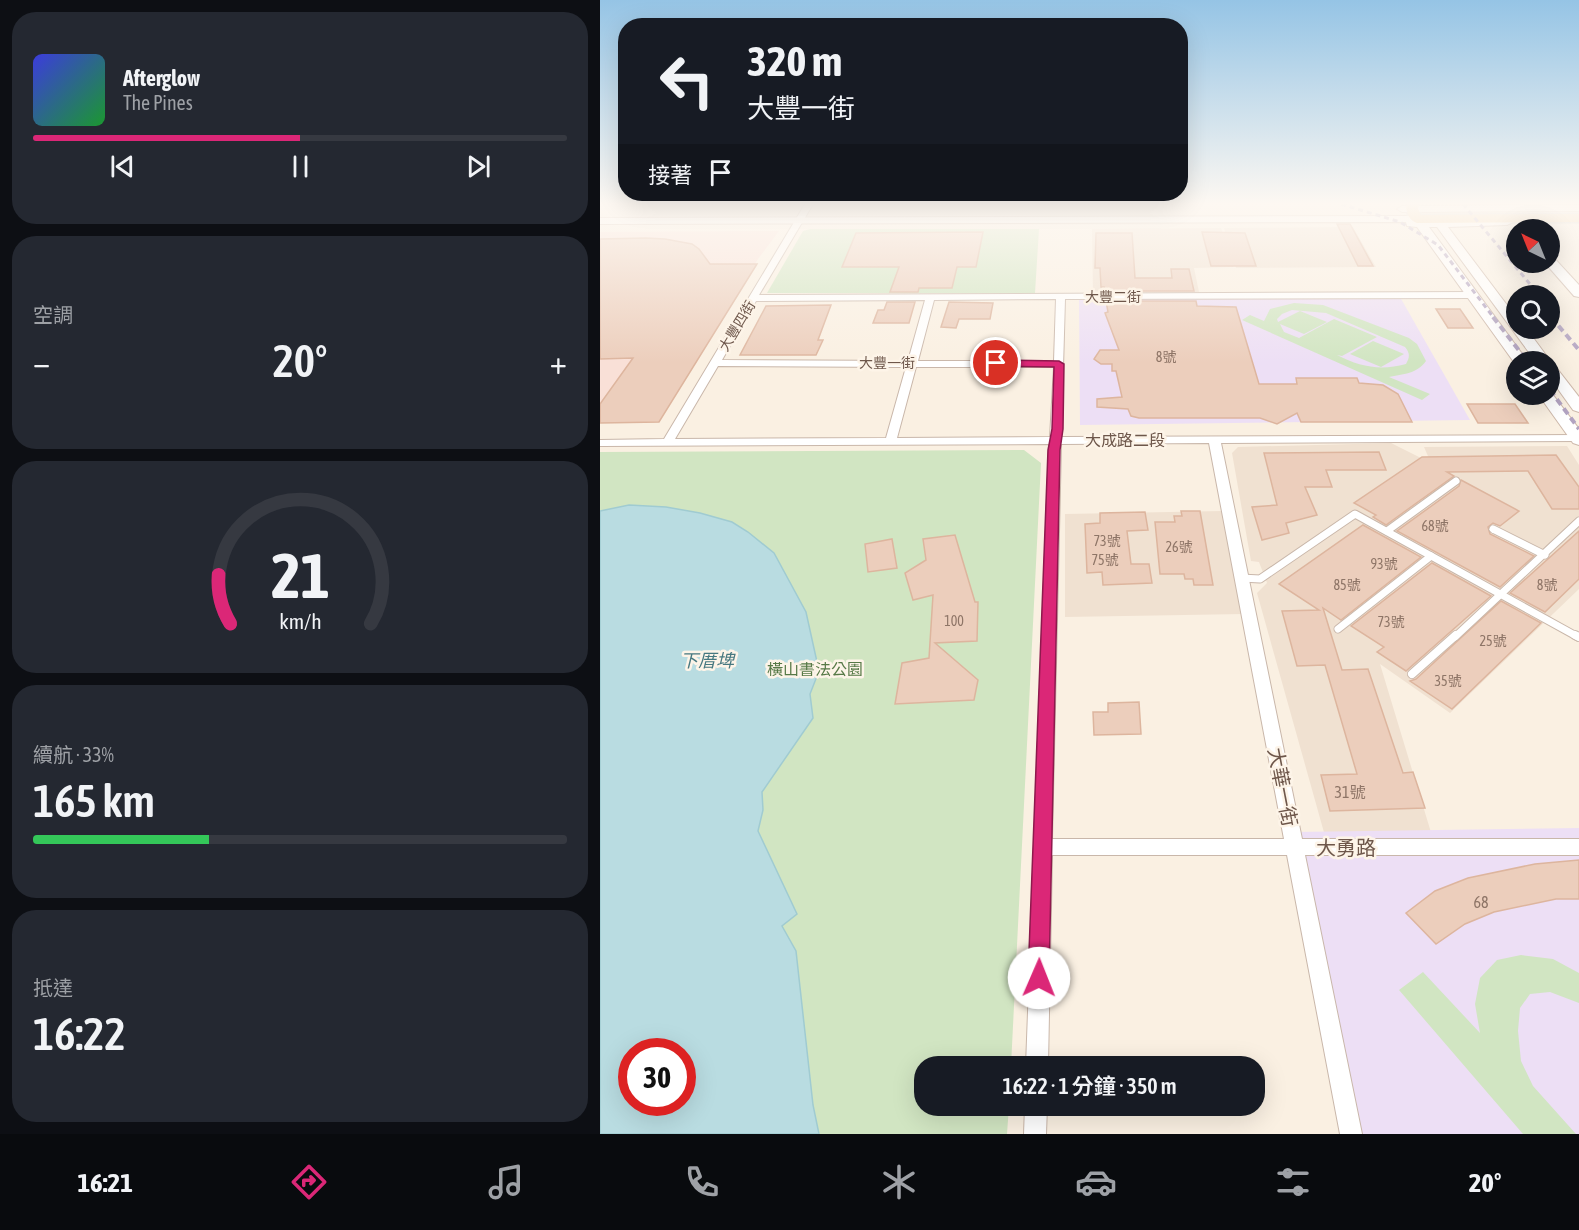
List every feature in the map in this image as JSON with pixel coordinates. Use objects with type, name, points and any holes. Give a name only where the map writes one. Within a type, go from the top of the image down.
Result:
[{"type":"street","name":"大豐四街","points":[[668,442],[778,257]]},
{"type":"street","points":[[1445,257],[1513,351]]},
{"type":"street","points":[[1459,257],[1506,314]]},
{"type":"street","points":[[1560,272],[1579,292]]},
{"type":"street","name":"大豐二街","points":[[753,298],[1473,295]]},
{"type":"street","points":[[891,441],[930,297]]},
{"type":"street","points":[[1036,1056],[1061,297]]},
{"type":"street","points":[[1526,339],[1536,351]]},
{"type":"street","name":"大豐一街","points":[[715,363],[1059,364]]},
{"type":"street","points":[[1560,382],[1579,407]]},
{"type":"street","points":[[1553,405],[1578,439]]},
{"type":"street","name":"大成路二段","points":[[600,443],[1578,439]]},
{"type":"street","name":"大華一街","points":[[1214,440],[1352,1134]]},
{"type":"street","name":"大勇路","points":[[1042,847],[1579,847]]},
{"type":"street","points":[[1035,1134],[1036,1116]]},
{"type":"lane","points":[[1387,531],[1456,481]]},
{"type":"lane","points":[[1241,578],[1260,579],[1355,514],[1579,637]]},
{"type":"lane","points":[[1412,674],[1502,595],[1579,521]]},
{"type":"lane","points":[[1493,529],[1545,555]]},
{"type":"lane","points":[[1338,629],[1431,556]]},
{"type":"shaded area","points":[[600,257],[760,257],[659,422],[600,423]]},
{"type":"shaded area","points":[[1092,257],[1231,257],[1234,267],[1194,268],[1199,292],[1093,293]]},
{"type":"shaded area","points":[[1233,257],[1370,257],[1376,267],[1236,268]]},
{"type":"shaded area","points":[[1400,297],[1470,420],[1080,425],[1079,299]]},
{"type":"shaded area","points":[[1391,443],[1431,463],[1424,447],[1567,446],[1579,465],[1579,589],[1450,713],[1380,664],[1433,839],[1325,836],[1257,593],[1267,583],[1259,562],[1251,561],[1232,453],[1238,447]]},
{"type":"shaded area","points":[[1222,511],[1244,614],[1065,617],[1065,514]]},
{"type":"shaded area","points":[[1579,828],[1579,1134],[1351,1134],[1294,832]]},
{"type":"green space","points":[[788,257],[1037,257],[1035,293],[767,293]]},
{"type":"green space","points":[[1294,303],[1323,305],[1409,338],[1417,344],[1426,361],[1414,371],[1389,377],[1430,394],[1422,400],[1242,320],[1250,315],[1264,321],[1270,309]],"holes":[[[1292,310],[1326,313],[1405,347],[1409,355],[1406,364],[1371,367],[1337,355],[1342,356],[1377,337],[1334,319],[1299,338],[1284,332],[1280,324],[1304,334],[1327,322],[1300,311],[1278,322],[1277,319]]]},
{"type":"green space","points":[[1373,341],[1404,354],[1381,367],[1350,354]]},
{"type":"green space","name":"橫山書法公園","points":[[1024,450],[1041,463],[1011,1056],[914,1056],[914,1116],[1008,1116],[1007,1134],[600,1134],[600,452]]},
{"type":"green space","points":[[1521,955],[1553,959],[1579,973],[1579,1003],[1550,992],[1530,994],[1520,1008],[1518,1031],[1521,1061],[1533,1086],[1576,1134],[1523,1134],[1399,990],[1423,972],[1480,1033],[1475,1004],[1480,978],[1497,960]]},
{"type":"water","name":"下厝埤","points":[[629,505],[666,507],[732,522],[748,532],[774,553],[806,612],[819,671],[810,694],[813,718],[762,792],[763,810],[758,831],[797,914],[782,926],[796,951],[813,1105],[819,1134],[600,1134],[600,511]]},
{"type":"building","points":[[600,257],[705,257],[710,264],[757,264],[659,422],[600,423],[600,404],[633,358],[600,359]]},
{"type":"building","points":[[846,257],[978,257],[976,267],[957,267],[952,288],[919,288],[918,292],[890,292],[899,267],[842,267]]},
{"type":"building","points":[[1095,257],[1134,257],[1135,278],[1172,278],[1171,269],[1189,269],[1194,291],[1104,291],[1104,287],[1101,287],[1100,268],[1095,268]]},
{"type":"building","points":[[1209,257],[1253,257],[1256,266],[1211,266]]},
{"type":"building","points":[[1353,257],[1368,257],[1373,266],[1358,266]]},
{"type":"building","points":[[1106,301],[1196,301],[1197,306],[1236,307],[1259,384],[1297,384],[1296,378],[1357,378],[1359,383],[1383,385],[1398,394],[1412,422],[1301,422],[1297,413],[1277,424],[1260,418],[1139,418],[1131,416],[1128,409],[1097,407],[1097,399],[1122,397],[1116,371],[1112,371],[1112,364],[1101,364],[1094,359],[1100,350],[1119,350],[1105,313],[1108,312]]},
{"type":"building","points":[[887,302],[915,302],[909,323],[873,323],[878,310],[884,310]]},
{"type":"building","points":[[949,302],[993,303],[990,319],[959,319],[956,328],[941,327]]},
{"type":"building","points":[[831,305],[818,340],[823,340],[816,355],[740,355],[766,306]]},
{"type":"building","points":[[1436,309],[1460,309],[1473,328],[1448,328]]},
{"type":"building","points":[[1467,404],[1516,405],[1528,423],[1478,423]]},
{"type":"building","points":[[1379,452],[1386,470],[1326,470],[1332,487],[1305,487],[1317,515],[1286,523],[1289,533],[1262,540],[1252,507],[1277,505],[1264,453]]},
{"type":"building","points":[[1556,455],[1579,487],[1579,509],[1552,509],[1528,471],[1447,472],[1454,476],[1386,525],[1373,517],[1376,515],[1354,503],[1422,457]]},
{"type":"building","points":[[1461,480],[1519,511],[1500,526],[1493,523],[1488,527],[1490,534],[1534,556],[1500,587],[1397,531],[1459,486]]},
{"type":"building","points":[[1181,511],[1200,511],[1213,585],[1194,585],[1193,579],[1185,579],[1184,574],[1160,574],[1155,522],[1175,522],[1174,516],[1182,516]]},
{"type":"building","points":[[1145,512],[1148,530],[1127,531],[1131,564],[1149,564],[1152,583],[1103,585],[1102,572],[1087,573],[1085,524],[1100,523],[1100,513]]},
{"type":"building","points":[[1363,525],[1421,557],[1341,620],[1323,608],[1342,670],[1368,669],[1403,773],[1413,772],[1425,808],[1330,811],[1321,775],[1357,774],[1325,665],[1297,666],[1282,611],[1319,610],[1279,584]]},
{"type":"building","points":[[1579,531],[1579,579],[1545,612],[1510,593]]},
{"type":"building","points":[[955,535],[975,602],[978,602],[977,641],[935,643],[978,680],[974,700],[895,704],[902,663],[929,658],[933,595],[913,600],[905,573],[926,560],[923,539]]},
{"type":"building","points":[[892,539],[897,568],[868,572],[865,544]]},
{"type":"building","points":[[1432,563],[1491,596],[1406,671],[1377,652],[1384,647],[1351,626]]},
{"type":"building","points":[[1501,601],[1541,623],[1452,709],[1410,681],[1416,679]]},
{"type":"building","points":[[1139,702],[1141,734],[1094,735],[1093,712],[1108,712],[1108,703]]},
{"type":"building","points":[[1579,860],[1579,899],[1556,899],[1494,912],[1465,924],[1436,944],[1406,913],[1435,891],[1468,878],[1535,864]]},
{"type":"railway","points":[[1447,257],[1494,318]]},
{"type":"railway","points":[[1507,257],[1531,285]]},
{"type":"railway","points":[[1493,317],[1519,351]]},
{"type":"railway","points":[[1560,328],[1579,350]]},
{"type":"railway","points":[[1560,403],[1579,429]]},
{"type":"route","points":[[996,363],[1059,364],[1058,429],[1054,450],[1039,978]]}]
